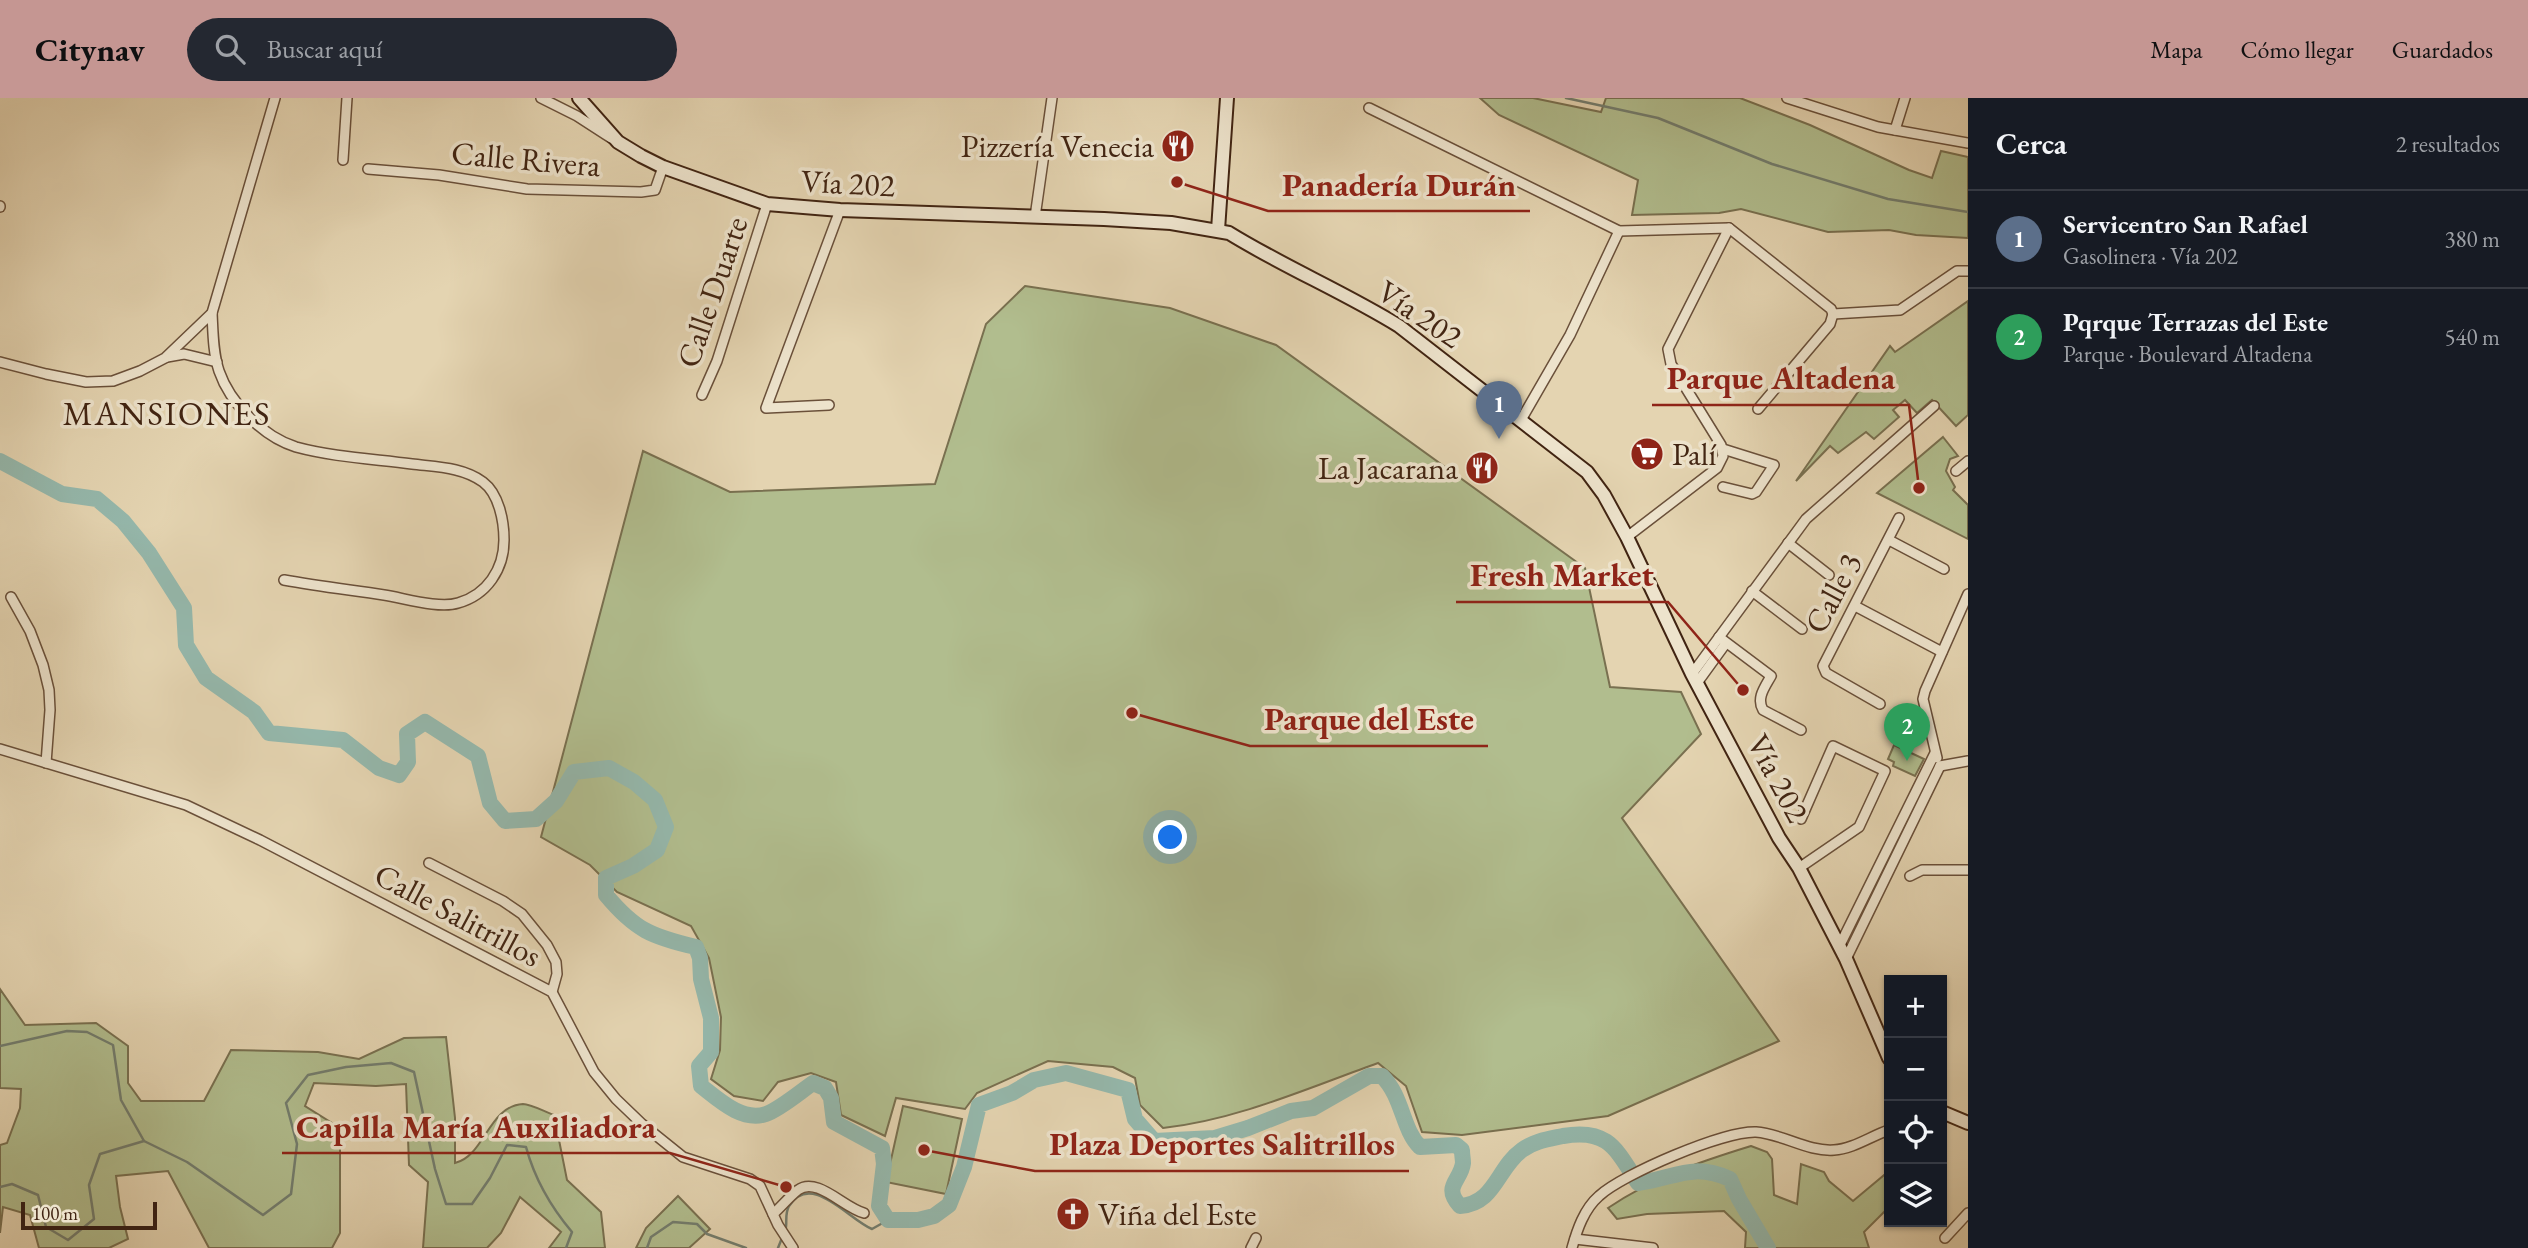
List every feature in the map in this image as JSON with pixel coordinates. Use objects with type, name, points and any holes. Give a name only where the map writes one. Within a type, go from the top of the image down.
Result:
[{"type":"main road","name":"Vía 202","points":[[579,98],[618,142],[663,167],[767,204],[840,210],[1157,222],[1218,230],[1229,233],[1399,326],[1587,472],[1604,495],[1628,537],[1695,678],[1846,959],[1884,1046]]},
{"type":"main road","points":[[1218,230],[1227,98]]},
{"type":"main road","points":[[1947,1114],[1968,1123]]},
{"type":"street","points":[[275,98],[212,313],[217,362],[227,389],[261,427],[294,446],[458,470],[485,483],[492,492],[503,520],[503,555],[496,573],[478,593],[454,605],[284,580]]},
{"type":"street","points":[[343,160],[347,98]]},
{"type":"street","points":[[541,98],[577,116],[618,142]]},
{"type":"street","points":[[1035,217],[1052,98]]},
{"type":"street","points":[[1787,98],[1878,127],[1968,143]]},
{"type":"street","points":[[1895,130],[1905,98]]},
{"type":"street","points":[[1369,108],[1619,231],[1729,228],[1822,302],[1833,314]]},
{"type":"street","name":"Calle Rivera","points":[[368,169],[527,189],[641,192],[654,190],[663,167]]},
{"type":"street","name":"Calle Duarte","points":[[702,395],[718,361],[767,204]]},
{"type":"street","points":[[829,405],[766,408],[840,210]]},
{"type":"street","points":[[1628,537],[1717,468],[1723,456],[1723,449],[1671,364],[1668,349],[1729,228]]},
{"type":"street","points":[[1521,420],[1570,335],[1619,231]]},
{"type":"street","points":[[1833,314],[1900,310],[1957,271],[1968,271]]},
{"type":"street","points":[[0,362],[86,382],[113,381],[165,358],[212,313]]},
{"type":"street","points":[[1758,410],[1829,324],[1833,314]]},
{"type":"street","points":[[165,358],[184,355],[217,362]]},
{"type":"street","points":[[1695,678],[1752,591],[1806,519],[1934,406]]},
{"type":"street","points":[[1723,449],[1774,465],[1752,494],[1723,487]]},
{"type":"street","points":[[1956,471],[1968,461]]},
{"type":"street","name":"Calle 3","points":[[1880,704],[1823,670],[1825,661],[1899,518]]},
{"type":"street","points":[[1889,540],[1944,569]]},
{"type":"street","points":[[1788,543],[1829,575]]},
{"type":"street","points":[[1752,591],[1802,629]]},
{"type":"street","points":[[1839,947],[1865,895],[1940,766],[1923,699],[1924,691],[1968,594]]},
{"type":"street","points":[[11,597],[30,631],[49,690],[46,763]]},
{"type":"street","points":[[1855,607],[1942,652]]},
{"type":"street","points":[[1722,640],[1771,676],[1761,696],[1763,709],[1801,730]]},
{"type":"street","points":[[1799,868],[1859,827],[1885,771],[1833,746],[1801,819]]},
{"type":"street","name":"Calle Salitrillos","points":[[0,749],[186,805],[260,840],[552,992],[594,1072],[616,1099],[683,1157],[760,1186],[790,1245]]},
{"type":"street","points":[[1846,959],[1875,900],[1936,753]]},
{"type":"street","points":[[1940,766],[1968,761]]},
{"type":"street","points":[[429,863],[503,901],[522,914],[547,945],[556,962],[557,974],[552,992]]},
{"type":"street","points":[[1910,876],[1922,870],[1968,868]]},
{"type":"street","points":[[1865,895],[1875,900]]},
{"type":"street","points":[[1653,1248],[1574,1243],[1590,1207],[1599,1195],[1685,1150],[1731,1135],[1754,1132],[1830,1150],[1844,1149],[1884,1132]]},
{"type":"street","points":[[773,1214],[799,1189],[808,1185],[823,1190],[854,1211],[864,1213]]},
{"type":"street","points":[[1945,1238],[1968,1213]]},
{"type":"street","points":[[1251,1248],[1256,1238]]},
{"type":"green space","points":[[1480,98],[1533,98],[1601,112],[1606,98],[1740,98],[1932,178],[1941,151],[1968,157],[1968,238],[1916,235],[1889,230],[1828,232],[1741,209],[1719,213],[1632,215],[1638,180],[1499,115]]},
{"type":"green space","points":[[1025,286],[1170,308],[1276,345],[1585,568],[1610,687],[1681,692],[1701,734],[1622,818],[1779,1041],[1608,1116],[1462,1135],[1422,1132],[1406,1086],[1378,1063],[1245,1111],[1163,1128],[1140,1105],[1135,1078],[1113,1067],[1048,1061],[977,1093],[965,1109],[896,1098],[885,1136],[841,1115],[836,1082],[811,1073],[778,1082],[763,1101],[734,1096],[711,1079],[720,1050],[721,1017],[709,958],[691,926],[617,892],[590,865],[541,837],[643,451],[730,492],[935,484],[986,324]]},
{"type":"green space","points":[[1968,301],[1968,415],[1956,426],[1932,400],[1917,413],[1905,400],[1893,410],[1899,417],[1874,439],[1866,432],[1838,453],[1830,446],[1796,481],[1890,346],[1895,352]]},
{"type":"green space","points":[[1943,437],[1958,456],[1950,459],[1946,471],[1955,487],[1953,490],[1968,505],[1968,539],[1877,493]]},
{"type":"green space","points":[[1894,745],[1924,759],[1915,776],[1893,766],[1894,762],[1888,759]]},
{"type":"green space","points":[[0,989],[25,1025],[96,1023],[128,1046],[128,1083],[141,1101],[204,1101],[231,1050],[318,1052],[359,1059],[404,1038],[446,1037],[455,1118],[455,1163],[465,1159],[473,1151],[494,1122],[511,1107],[526,1104],[554,1115],[567,1180],[601,1212],[605,1248],[549,1248],[561,1232],[520,1197],[501,1233],[487,1248],[423,1248],[428,1182],[409,1165],[406,1084],[376,1086],[314,1083],[305,1106],[340,1128],[340,1233],[332,1248],[209,1248],[168,1171],[116,1176],[128,1239],[109,1248],[39,1248],[30,1215],[3,1207],[0,1233],[0,1145],[7,1143],[20,1108],[21,1089],[0,1088]]},
{"type":"green space","points":[[903,1106],[962,1119],[946,1194],[886,1182]]},
{"type":"green space","points":[[1751,1146],[1767,1152],[1772,1159],[1774,1195],[1797,1204],[1801,1164],[1824,1172],[1829,1181],[1853,1201],[1884,1175],[1884,1212],[1864,1232],[1869,1248],[1745,1248],[1746,1232],[1724,1211],[1647,1214],[1617,1219],[1608,1208],[1642,1187],[1713,1158]]},
{"type":"green space","points":[[678,1196],[710,1229],[689,1248],[636,1248],[646,1228]]},
{"type":"waterway","points":[[1566,98],[1658,118],[1772,164],[1888,199],[1968,212]]},
{"type":"waterway","points":[[0,461],[62,494],[97,499],[123,521],[149,553],[184,608],[186,645],[206,678],[254,712],[269,733],[343,740],[379,768],[399,775],[408,762],[407,734],[425,722],[478,756],[490,803],[505,821],[536,819],[556,801],[574,772],[609,768],[634,782],[655,800],[666,827],[657,850],[633,866],[606,878],[606,895],[626,916],[645,930],[667,940],[696,947],[711,1018],[711,1052],[699,1066],[701,1086],[731,1108],[757,1116],[777,1108],[813,1083],[825,1088],[831,1098],[834,1122],[882,1148],[884,1164],[879,1206],[888,1220],[918,1220],[934,1216],[949,1205],[964,1167],[979,1105],[1012,1093],[1034,1080],[1066,1073],[1128,1090],[1135,1119],[1154,1141],[1215,1138],[1291,1111],[1313,1108],[1369,1076],[1382,1076],[1394,1093],[1409,1131],[1420,1147],[1456,1145],[1462,1150],[1462,1169],[1453,1188],[1455,1199],[1460,1206],[1481,1199],[1514,1157],[1527,1147],[1563,1136],[1591,1135],[1601,1138],[1616,1151],[1638,1183],[1694,1171],[1730,1179],[1768,1248]]},
{"type":"waterway","points":[[0,1046],[67,1031],[87,1032],[113,1045],[121,1100],[144,1141],[187,1162],[263,1215],[291,1194],[297,1144],[286,1103],[308,1075],[346,1067],[391,1063],[414,1072],[435,1169],[446,1204],[472,1204],[490,1178],[507,1145],[526,1147],[544,1192],[572,1232],[566,1248]]},
{"type":"waterway","points":[[0,1187],[12,1184],[38,1195],[46,1227],[68,1240],[94,1219],[89,1185],[100,1154],[144,1141]]},
{"type":"waterway","points":[[785,1232],[789,1206],[798,1197],[808,1193],[830,1201],[872,1229],[888,1220]]},
{"type":"waterway","points":[[647,1248],[651,1237],[673,1222],[697,1224],[707,1234],[746,1248]]},
{"type":"waterway","points":[[778,1248],[782,1238]]},
{"type":"place","name":"Pizzería Venecia","points":[[1178,146]]},
{"type":"place","name":"Panadería Durán","points":[[1177,182]]},
{"type":"place","name":"Servicentro San Rafael","points":[[1499,439]]},
{"type":"place","name":"Palí","points":[[1647,454]]},
{"type":"place","name":"La Jacarana","points":[[1482,468]]},
{"type":"place","name":"Parque Altadena","points":[[1919,488]]},
{"type":"place","name":"Fresh Market","points":[[1743,690]]},
{"type":"place","name":"Parque del Este","points":[[1132,713]]},
{"type":"place","name":"Pqrque Terrazas del Este","points":[[1907,761]]},
{"type":"place","name":"Plaza Deportes Salitrillos","points":[[924,1150]]},
{"type":"place","name":"Capilla María Auxiliadora","points":[[786,1187]]},
{"type":"place","name":"Viña del Este","points":[[1073,1214]]},
{"type":"district","name":"MANSIONES","points":[[167,413]]}]
